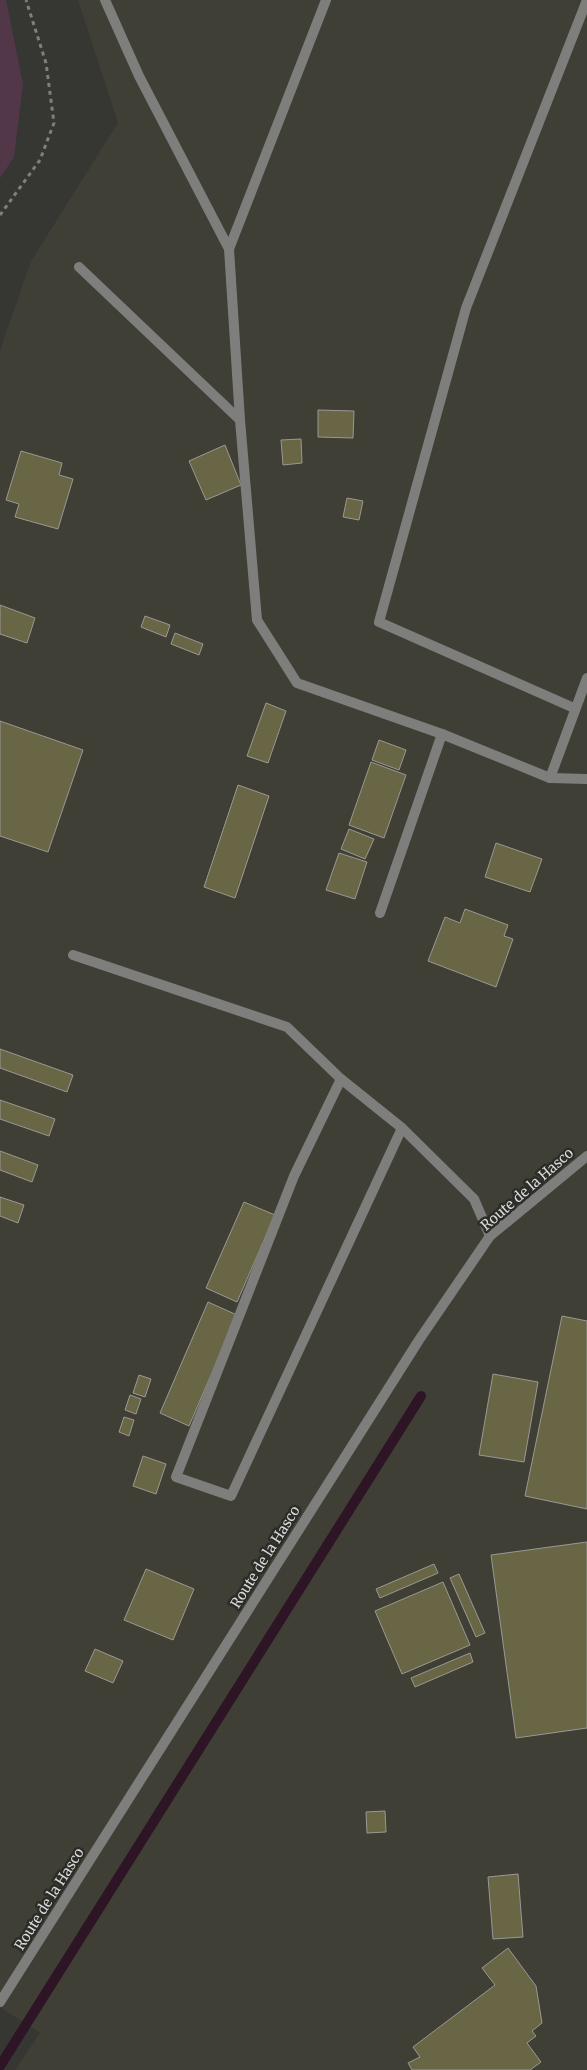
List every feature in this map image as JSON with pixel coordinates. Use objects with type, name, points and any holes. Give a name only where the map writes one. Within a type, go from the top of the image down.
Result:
[{"type":"lane","points":[[105,0],[139,76],[229,249],[240,420],[257,620],[297,683],[442,734],[550,778],[587,779]]},
{"type":"lane","points":[[229,249],[326,0]]},
{"type":"lane","points":[[574,708],[379,622],[466,308],[587,0]]},
{"type":"lane","points":[[79,267],[240,420]]},
{"type":"lane","points":[[550,778],[574,708],[587,678]]},
{"type":"lane","points":[[380,913],[442,734]]},
{"type":"lane","points":[[73,955],[287,1027],[341,1079],[402,1128],[474,1198],[490,1236]]},
{"type":"lane","points":[[341,1079],[294,1176],[176,1477],[231,1496],[402,1128]]},
{"type":"lane","name":"Route de la Hasco","points":[[0,2002],[419,1340],[490,1236],[587,1156]]},
{"type":"path","points":[[0,215],[40,160],[54,123],[46,63],[26,0]]},
{"type":"shaded area","points":[[0,0],[6,0],[23,84],[14,157],[0,178]]},
{"type":"shaded area","points":[[78,0],[587,0],[587,2070],[15,2070],[40,2033],[0,2007],[0,350],[31,261],[118,123]]},
{"type":"building","points":[[318,410],[354,411],[353,438],[318,437]]},
{"type":"building","points":[[301,439],[302,463],[283,465],[281,440]]},
{"type":"building","points":[[225,445],[241,485],[206,500],[189,461]]},
{"type":"building","points":[[21,451],[62,463],[59,475],[73,479],[58,529],[15,517],[19,504],[6,500]]},
{"type":"building","points":[[347,498],[363,501],[359,520],[343,517]]},
{"type":"building","points":[[0,605],[35,618],[27,643],[0,634]]},
{"type":"building","points":[[145,616],[170,625],[166,637],[141,627]]},
{"type":"building","points":[[175,633],[203,644],[199,655],[171,644]]},
{"type":"building","points":[[266,703],[286,711],[268,763],[247,756]]},
{"type":"building","points":[[0,721],[83,750],[48,852],[0,836]]},
{"type":"building","points":[[379,740],[406,750],[399,770],[372,760]]},
{"type":"building","points":[[371,762],[406,775],[384,838],[349,825]]},
{"type":"building","points":[[238,785],[269,796],[235,898],[204,887]]},
{"type":"building","points":[[349,829],[374,839],[365,859],[341,849]]},
{"type":"building","points":[[496,843],[542,859],[530,892],[485,877]]},
{"type":"building","points":[[339,853],[367,862],[355,899],[326,890]]},
{"type":"building","points":[[465,909],[508,925],[504,936],[513,939],[496,987],[428,961],[445,917],[460,923]]},
{"type":"building","points":[[0,1049],[73,1075],[67,1092],[0,1068]]},
{"type":"building","points":[[0,1100],[55,1119],[49,1136],[0,1119]]},
{"type":"building","points":[[0,1151],[38,1165],[32,1182],[0,1170]]},
{"type":"building","points":[[0,1197],[24,1205],[18,1223],[0,1216]]},
{"type":"building","points":[[244,1202],[275,1215],[237,1302],[206,1288]]},
{"type":"building","points":[[208,1302],[237,1315],[189,1426],[160,1413]]},
{"type":"building","points":[[562,1316],[587,1321],[587,1509],[525,1496]]},
{"type":"building","points":[[493,1374],[538,1382],[524,1462],[479,1455]]},
{"type":"building","points":[[139,1375],[151,1379],[145,1397],[133,1393]]},
{"type":"building","points":[[130,1395],[141,1399],[136,1414],[125,1410]]},
{"type":"building","points":[[124,1417],[134,1420],[129,1436],[119,1432]]},
{"type":"building","points":[[143,1456],[166,1464],[156,1494],[133,1486]]},
{"type":"building","points":[[587,1542],[587,1728],[516,1738],[491,1555]]},
{"type":"building","points":[[434,1564],[438,1573],[380,1598],[376,1589]]},
{"type":"building","points":[[146,1569],[194,1589],[173,1640],[124,1620]]},
{"type":"building","points":[[459,1574],[485,1633],[476,1637],[450,1578]]},
{"type":"building","points":[[443,1582],[470,1645],[402,1674],[375,1611]]},
{"type":"building","points":[[95,1649],[123,1661],[113,1683],[85,1671]]},
{"type":"building","points":[[470,1653],[473,1662],[415,1687],[411,1678]]},
{"type":"building","points":[[385,1811],[386,1832],[367,1833],[366,1812]]},
{"type":"building","points":[[518,1874],[523,1937],[493,1939],[488,1877]]},
{"type":"building","points":[[508,1948],[536,1986],[542,2023],[532,2031],[536,2036],[527,2043],[541,2062],[530,2070],[412,2070],[408,2063],[420,2057],[413,2047],[495,1985],[482,1968]]},
{"type":"waterway","points":[[0,2066],[421,1396]]}]
